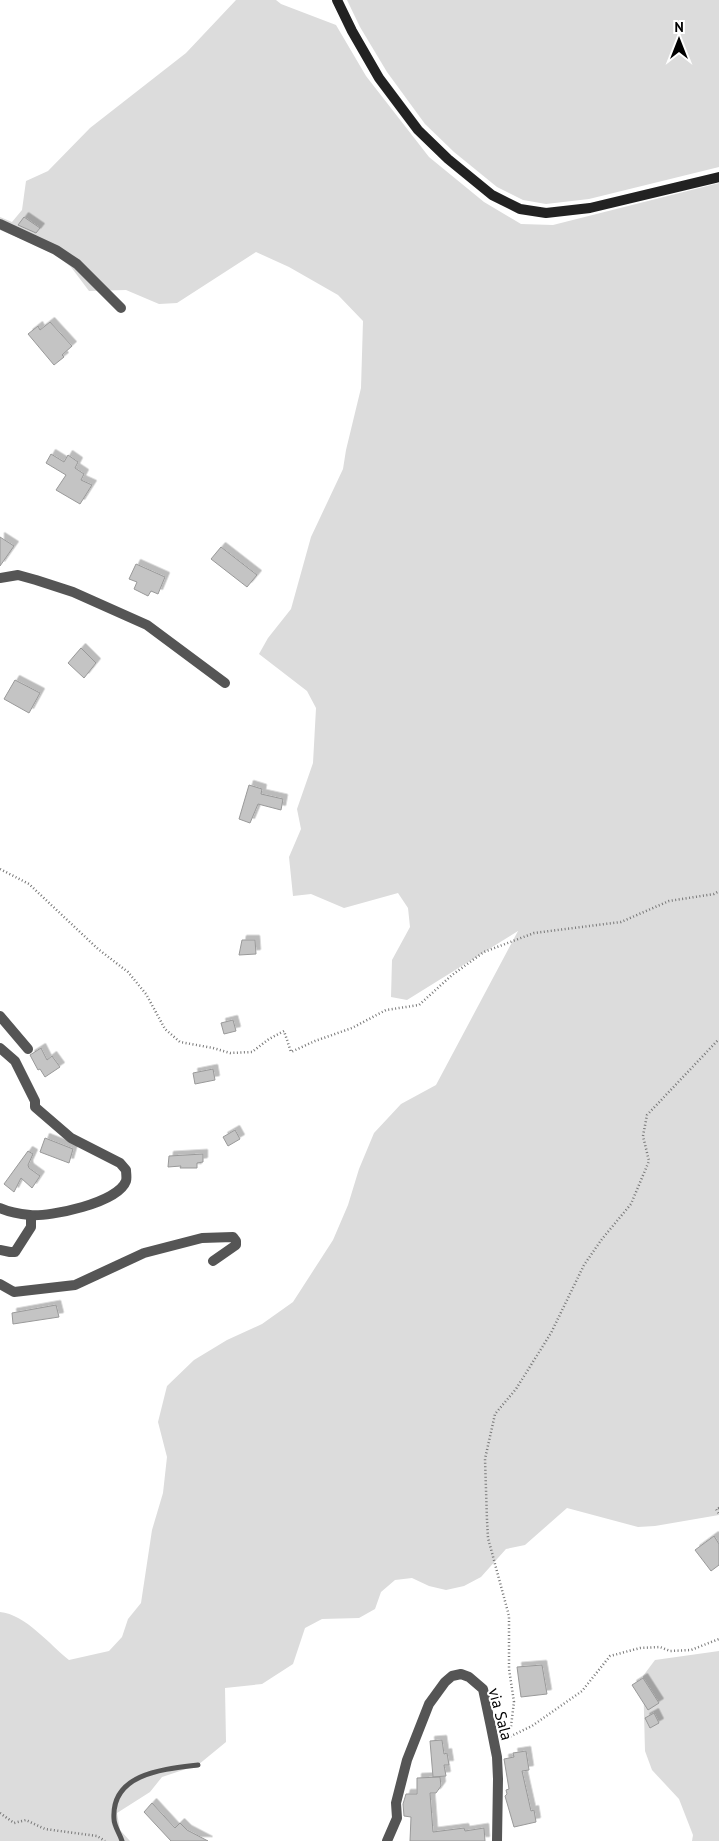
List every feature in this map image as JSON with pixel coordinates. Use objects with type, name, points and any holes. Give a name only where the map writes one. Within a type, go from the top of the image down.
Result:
[{"type":"street","points":[[337,0],[379,78],[418,130],[448,159],[492,195],[520,209],[546,213],[590,208],[719,177]]},
{"type":"street","points":[[0,224],[56,250],[77,264],[121,308]]},
{"type":"street","points":[[0,578],[18,576],[36,580],[73,592],[147,625],[225,683]]},
{"type":"street","points":[[0,1016],[28,1049]]},
{"type":"street","points":[[0,1048],[15,1060],[35,1101],[35,1107],[71,1138],[120,1163],[126,1170],[126,1181],[120,1190],[99,1201],[68,1212],[31,1216],[0,1208]]},
{"type":"street","points":[[0,1250],[15,1252],[31,1227],[31,1216]]},
{"type":"street","points":[[0,1284],[14,1292],[74,1285],[144,1253],[202,1238],[233,1237],[236,1245],[213,1261]]},
{"type":"street","name":"via Sala","points":[[386,1841],[397,1818],[396,1803],[410,1752],[430,1704],[445,1682],[452,1676],[461,1674],[469,1677],[483,1689],[497,1757],[497,1841]]},
{"type":"lane","points":[[122,1841],[114,1821],[115,1803],[127,1784],[153,1771],[198,1765]]},
{"type":"path","points":[[0,869],[29,884],[98,949],[128,972],[146,994],[166,1029],[180,1042],[230,1053],[252,1052],[284,1031],[291,1052],[352,1028],[386,1010],[419,1005],[452,976],[484,952],[534,933],[621,922],[669,901],[719,892]]},
{"type":"path","points":[[497,1757],[511,1726],[514,1702],[509,1669],[509,1616],[488,1538],[485,1459],[495,1414],[516,1389],[550,1333],[584,1265],[602,1239],[631,1204],[650,1161],[643,1136],[647,1115],[719,1039]]},
{"type":"path","points":[[719,1508],[716,1509],[719,1514]]},
{"type":"path","points":[[505,1739],[532,1726],[582,1691],[610,1656],[640,1648],[660,1647],[670,1651],[691,1650],[719,1639]]},
{"type":"path","points":[[0,1813],[14,1823],[26,1820],[45,1829],[97,1836],[104,1841]]},
{"type":"shaded area","points":[[236,0],[276,0],[281,4],[336,25],[366,76],[429,157],[484,202],[521,224],[553,225],[719,183],[719,1515],[655,1526],[638,1527],[567,1508],[525,1545],[506,1549],[481,1577],[464,1586],[446,1590],[429,1586],[412,1578],[395,1580],[381,1592],[375,1609],[359,1618],[322,1619],[305,1628],[293,1664],[262,1684],[225,1688],[226,1742],[198,1765],[162,1777],[150,1792],[117,1813],[120,1830],[130,1841],[0,1841],[0,1612],[19,1618],[28,1624],[69,1660],[109,1651],[122,1637],[128,1619],[141,1603],[152,1530],[163,1493],[167,1457],[158,1422],[167,1386],[194,1360],[227,1340],[262,1324],[293,1302],[333,1240],[374,1133],[401,1104],[436,1085],[518,931],[407,1000],[391,997],[392,960],[410,927],[408,908],[398,893],[344,908],[311,894],[293,896],[289,857],[301,829],[297,809],[313,763],[316,708],[307,691],[259,654],[268,638],[291,609],[311,537],[343,469],[361,388],[363,321],[338,295],[289,267],[256,252],[177,303],[159,304],[126,290],[89,291],[71,267],[52,252],[0,230],[0,217],[12,222],[22,210],[26,181],[48,171],[90,128],[186,53]]},
{"type":"shaded area","points":[[347,0],[719,0],[719,167],[589,199],[546,204],[523,200],[497,187],[454,152],[425,124],[387,72],[360,27]]},
{"type":"shaded area","points":[[719,1651],[719,1841],[692,1841],[693,1835],[679,1799],[652,1770],[645,1751],[643,1676],[655,1660]]},
{"type":"building","points":[[24,217],[40,228],[36,233],[18,225]]},
{"type":"building","points":[[50,322],[72,346],[62,355],[64,357],[54,365],[28,334],[38,326],[40,330]]},
{"type":"building","points":[[51,454],[64,462],[68,455],[78,462],[75,468],[84,474],[81,480],[92,485],[80,504],[56,490],[66,475],[46,463]]},
{"type":"building","points":[[0,537],[14,546],[0,566]]},
{"type":"building","points":[[221,547],[257,575],[247,587],[211,559]]},
{"type":"building","points":[[136,564],[165,577],[158,594],[151,591],[148,596],[134,589],[137,582],[129,579]]},
{"type":"building","points":[[81,648],[96,663],[84,678],[68,663]]},
{"type":"building","points":[[15,680],[40,693],[29,713],[4,699]]},
{"type":"building","points":[[249,785],[262,789],[261,794],[283,799],[281,810],[258,804],[250,823],[239,819]]},
{"type":"building","points":[[242,940],[255,940],[256,954],[239,955]]},
{"type":"building","points":[[233,1020],[236,1031],[224,1034],[221,1023]]},
{"type":"building","points":[[41,1048],[47,1060],[52,1056],[60,1067],[45,1077],[40,1069],[38,1070],[30,1055]]},
{"type":"building","points":[[213,1069],[215,1080],[195,1084],[193,1073]]},
{"type":"building","points":[[235,1130],[240,1139],[228,1146],[223,1137]]},
{"type":"building","points":[[45,1138],[73,1149],[69,1163],[40,1152]]},
{"type":"building","points":[[28,1151],[33,1154],[28,1165],[29,1168],[40,1176],[32,1188],[21,1178],[14,1192],[4,1184]]},
{"type":"building","points":[[203,1154],[203,1162],[197,1163],[197,1168],[168,1167],[169,1156]]},
{"type":"building","points":[[56,1305],[59,1317],[13,1324],[12,1313]]},
{"type":"building","points":[[714,1536],[719,1544],[719,1565],[711,1571],[695,1550]]},
{"type":"building","points":[[542,1665],[547,1694],[521,1697],[517,1667]]},
{"type":"building","points":[[643,1678],[659,1703],[648,1710],[632,1685]]},
{"type":"building","points":[[654,1713],[659,1723],[650,1728],[645,1718]]},
{"type":"building","points":[[442,1740],[444,1754],[447,1753],[449,1765],[444,1765],[446,1776],[433,1777],[430,1741]]},
{"type":"building","points":[[526,1751],[529,1770],[522,1771],[531,1811],[534,1810],[536,1822],[514,1827],[505,1796],[507,1794],[506,1790],[509,1789],[504,1759],[514,1757],[513,1753]]},
{"type":"building","points":[[440,1777],[441,1786],[436,1793],[430,1793],[433,1832],[464,1828],[465,1831],[484,1828],[485,1841],[410,1841],[411,1817],[404,1816],[403,1804],[406,1794],[417,1794],[417,1778]]},
{"type":"building","points":[[152,1803],[175,1828],[180,1823],[187,1830],[208,1841],[171,1841],[144,1812]]}]
